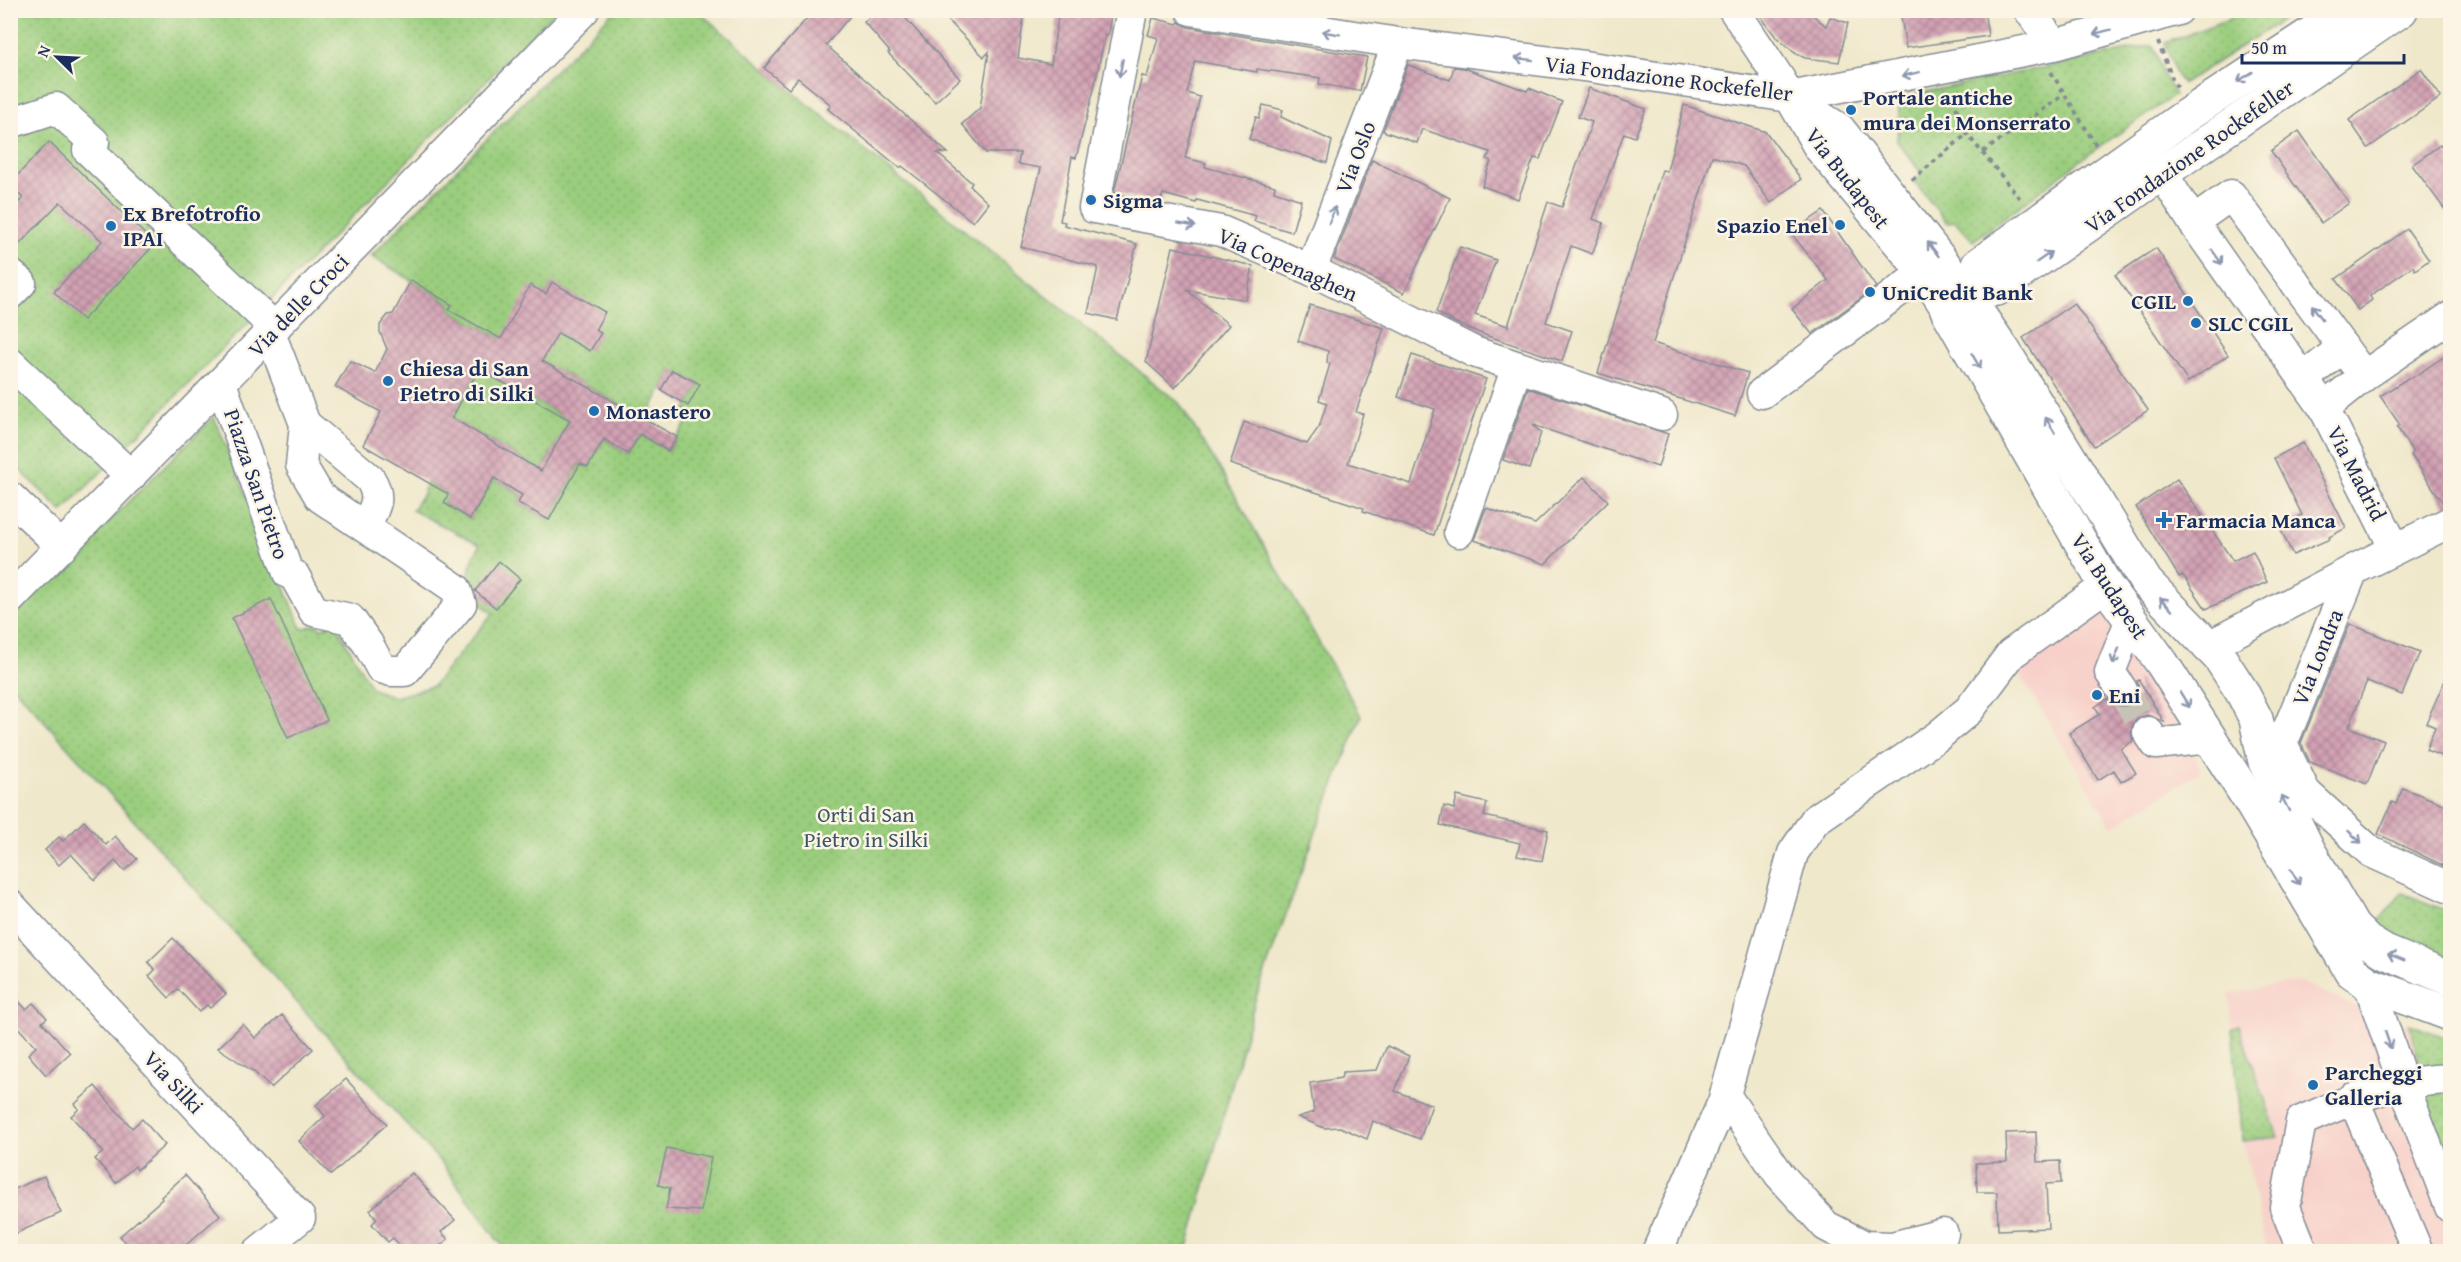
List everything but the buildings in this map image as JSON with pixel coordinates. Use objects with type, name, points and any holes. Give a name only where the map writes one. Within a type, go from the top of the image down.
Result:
[{"type":"main road","name":"Via Fondazione Rockefeller","points":[[1963,299],[1978,265],[2187,115],[2347,10]]},
{"type":"main road","name":"Via Fondazione Rockefeller","points":[[1963,299],[1997,290],[2162,173],[2401,10]]},
{"type":"main road","name":"Via Budapest","points":[[1963,299],[2106,586],[2162,663],[2209,738]]},
{"type":"main road","name":"Via Budapest","points":[[1963,299],[2004,351],[2146,582],[2220,658],[2242,692]]},
{"type":"main road","points":[[2162,663],[2191,645],[2207,647]]},
{"type":"main road","points":[[2242,692],[2238,715],[2209,738],[2250,801],[2337,951],[2351,971],[2369,984],[2451,1014]]},
{"type":"main road","points":[[2242,692],[2256,719],[2265,762],[2309,851],[2354,927],[2367,941],[2385,952],[2451,979]]},
{"type":"street","name":"Via delle Croci","points":[[10,599],[584,10]]},
{"type":"street","name":"Via Copenaghen","points":[[1132,10],[1094,208],[1221,231],[1311,270],[1474,352],[1662,415]]},
{"type":"street","name":"Via Fondazione Rockefeller","points":[[1191,10],[1398,44],[1584,66],[1790,98],[2051,56],[2178,10]]},
{"type":"street","points":[[1734,10],[1790,98]]},
{"type":"street","points":[[2029,10],[2051,56]]},
{"type":"street","name":"Via Oslo","points":[[1311,270],[1398,44]]},
{"type":"street","name":"Via Budapest","points":[[1790,98],[1819,148],[1923,273],[1963,299]]},
{"type":"street","name":"Via Budapest","points":[[1790,98],[1840,129],[1947,266],[1963,299]]},
{"type":"street","points":[[10,123],[56,108],[94,142],[88,150],[273,331],[305,424],[301,465],[320,497],[364,526],[378,500],[376,488],[370,479],[305,424]]},
{"type":"street","points":[[2162,173],[2193,222],[2324,408]]},
{"type":"street","points":[[2193,222],[2231,195],[2364,376]]},
{"type":"street","points":[[10,273],[21,283],[10,294]]},
{"type":"street","points":[[1762,393],[1923,273]]},
{"type":"street","name":"Via Madrid","points":[[2395,549],[2324,408],[2364,376],[2451,317]]},
{"type":"street","points":[[2303,379],[2343,347]]},
{"type":"street","points":[[10,363],[131,476]]},
{"type":"street","points":[[1459,532],[1517,367]]},
{"type":"street","name":"Piazza San Pietro","points":[[221,383],[288,573],[294,575],[314,611],[350,619],[368,644],[381,668],[391,672],[405,671],[461,604],[456,589],[364,526]]},
{"type":"street","points":[[10,497],[62,547]]},
{"type":"street","name":"Via Londra","points":[[2207,647],[2353,570],[2451,522]]},
{"type":"street","name":"Via Londra","points":[[2353,570],[2282,744],[2305,792],[2371,852],[2451,888]]},
{"type":"street","points":[[1657,1251],[1725,1095],[1793,853],[1815,820],[1938,736],[1969,710],[2011,654],[2106,586]]},
{"type":"street","points":[[2122,690],[2110,672],[2131,619]]},
{"type":"street","points":[[2148,732],[2156,744],[2209,738]]},
{"type":"street","name":"Via Silki","points":[[10,905],[300,1218],[258,1251]]},
{"type":"street","points":[[2369,984],[2403,1083],[2449,1198]]},
{"type":"street","points":[[2303,1251],[2284,1207],[2301,1121],[2353,1098],[2403,1083],[2451,1079]]},
{"type":"street","points":[[1725,1095],[1779,1174],[1826,1226],[1865,1246],[1892,1247],[1943,1234]]},
{"type":"street","points":[[2353,1098],[2418,1251]]},
{"type":"path","points":[[2157,40],[2174,83],[2184,94]]},
{"type":"path","points":[[2051,56],[2064,95],[2100,151]]},
{"type":"path","points":[[1948,86],[1967,134],[2023,202]]},
{"type":"path","points":[[1983,152],[2064,95]]},
{"type":"path","points":[[1907,185],[1967,134]]},
{"type":"shaded area","name":"Eni","points":[[2107,605],[2182,726],[2201,771],[2112,827],[2013,663]]},
{"type":"shaded area","name":"Parcheggi Galleria","points":[[2299,981],[2365,1011],[2450,1039],[2450,1251],[2267,1251],[2243,1141],[2229,994]]},
{"type":"green space","points":[[10,11],[555,11],[62,512],[11,461]]},
{"type":"green space","name":"Orti di San Pietro in Silki","points":[[614,11],[698,11],[789,89],[1179,403],[1220,469],[1361,716],[1256,997],[1187,1251],[509,1251],[498,1241],[443,1165],[11,684],[10,619],[214,417],[302,629],[317,624],[321,629],[334,621],[372,689],[395,697],[433,686],[493,613],[471,597],[470,570],[480,545],[412,510],[423,494],[426,482],[448,494],[444,504],[470,519],[494,478],[522,495],[518,503],[549,520],[580,464],[588,467],[604,439],[628,454],[640,434],[668,451],[690,418],[683,415],[700,384],[672,370],[646,419],[449,310],[451,304],[371,256]]},
{"type":"green space","points":[[2250,11],[2296,11],[2183,84],[2176,74],[2165,43]]},
{"type":"green space","points":[[2153,45],[2163,74],[2175,95],[2092,152],[1973,241],[1955,221],[1947,223],[1914,181],[1922,174],[1897,141],[1900,97]]},
{"type":"green space","points":[[479,369],[570,420],[541,471],[452,418]]},
{"type":"green space","points":[[2402,893],[2450,912],[2450,960],[2407,946],[2376,924]]},
{"type":"green space","points":[[2409,1024],[2450,1039],[2450,1071],[2422,1072]]},
{"type":"green space","points":[[2239,1026],[2278,1137],[2243,1141],[2232,1029]]},
{"type":"green space","points":[[2450,1086],[2450,1160],[2445,1158],[2426,1100],[2426,1092]]},
{"type":"tunnel","points":[[2122,690],[2148,732]]},
{"type":"place","name":"Portale antiche mura dei Monserrato","points":[[1851,110]]},
{"type":"place","name":"Sigma","points":[[1091,200]]},
{"type":"place","name":"Spazio Enel","points":[[1840,225]]},
{"type":"place","name":"Ex Brefotrofio IPAI","points":[[111,226]]},
{"type":"place","name":"UniCredit Bank","points":[[1870,292]]},
{"type":"place","name":"CGIL","points":[[2188,301]]},
{"type":"place","name":"SLC CGIL","points":[[2196,323]]},
{"type":"place","name":"Chiesa di San Pietro di Silki","points":[[388,381]]},
{"type":"place","name":"Monastero","points":[[594,411]]},
{"type":"place","name":"Farmacia Manca","points":[[2164,520]]},
{"type":"place","name":"Eni","points":[[2097,695]]},
{"type":"place","name":"Parcheggi Galleria","points":[[2313,1085]]}]
